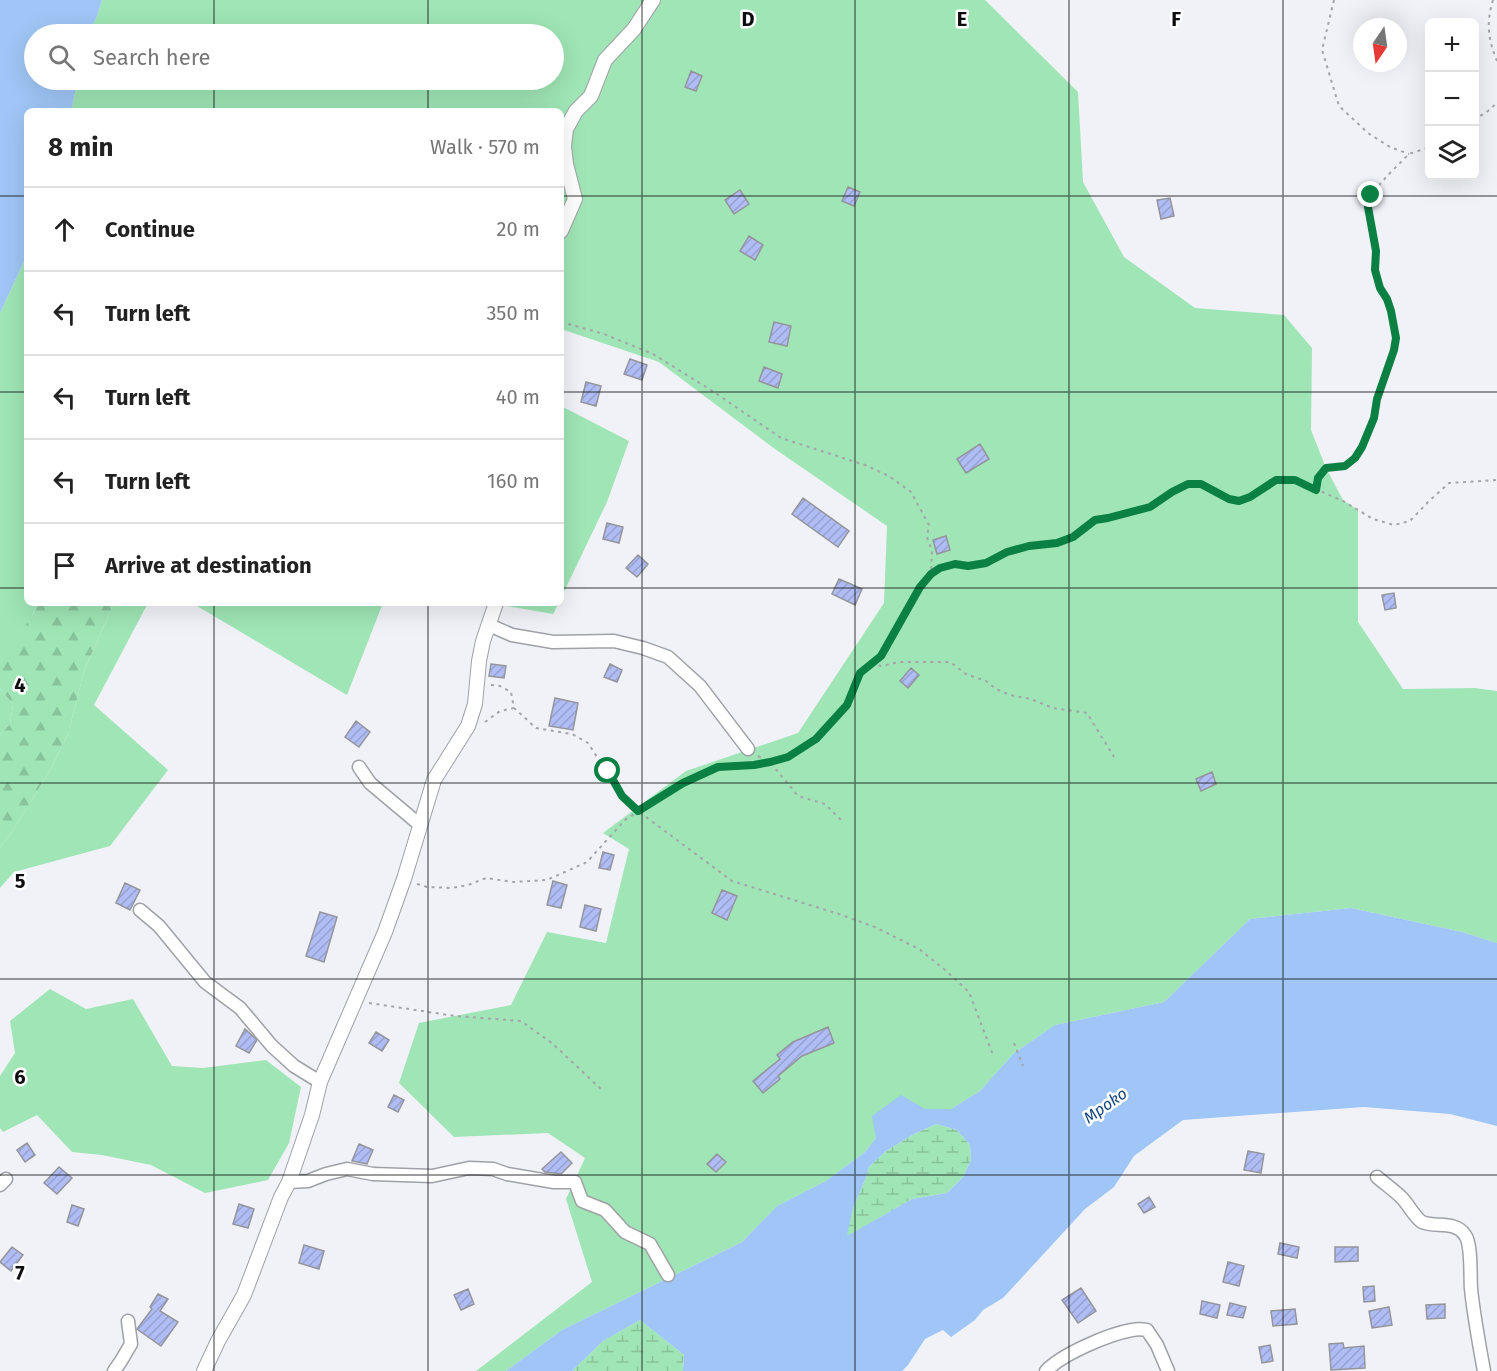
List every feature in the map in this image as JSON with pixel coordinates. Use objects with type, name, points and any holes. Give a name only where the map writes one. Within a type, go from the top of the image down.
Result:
[{"type":"street","points":[[564,224],[575,199],[566,164],[564,146],[566,129],[576,111],[591,96],[606,60],[633,29],[652,0]]},
{"type":"street","points":[[204,1371],[244,1295],[280,1197],[290,1182],[312,1115],[320,1082],[385,932],[404,879],[434,780],[468,726],[475,704],[481,651],[494,606]]},
{"type":"street","points":[[489,625],[512,635],[553,642],[614,641],[668,657],[700,686],[748,749]]},
{"type":"street","points":[[359,768],[370,783],[420,825]]},
{"type":"street","points":[[140,910],[159,926],[205,982],[240,1008],[272,1046],[294,1066],[320,1082]]},
{"type":"street","points":[[290,1182],[308,1181],[326,1173],[347,1169],[373,1174],[432,1176],[469,1168],[493,1170],[554,1182],[575,1182],[582,1201],[605,1210],[625,1232],[650,1244],[668,1275]]},
{"type":"street","points":[[1377,1177],[1400,1196],[1418,1219],[1424,1223],[1455,1227],[1465,1234],[1469,1247],[1471,1290],[1484,1371]]},
{"type":"street","points":[[114,1371],[130,1344],[128,1321]]},
{"type":"street","points":[[1046,1371],[1076,1350],[1135,1329],[1147,1330],[1157,1345],[1168,1371]]},
{"type":"path","points":[[1334,0],[1322,50],[1339,106],[1368,133],[1390,147],[1409,154]]},
{"type":"path","points":[[1492,0],[1489,12],[1489,37],[1497,61]]},
{"type":"path","points":[[1479,117],[1497,103]]},
{"type":"path","points":[[1316,490],[1318,478],[1326,468],[1345,466],[1355,458],[1362,447],[1374,418],[1377,399],[1394,350],[1396,338],[1391,311],[1380,288],[1375,270],[1376,251],[1368,207],[1371,195],[1409,154],[1425,149]]},
{"type":"path","points":[[564,323],[604,334],[653,354],[781,438],[865,465],[889,476],[912,492],[929,525],[927,537],[932,551],[931,574]]},
{"type":"path","points":[[404,879],[427,887],[452,888],[486,878],[513,882],[547,880],[587,862],[625,820],[683,783],[718,767],[754,765],[788,757],[816,739],[847,705],[860,673],[881,656],[920,587],[931,574],[940,568],[955,564],[968,566],[986,563],[1007,552],[1029,546],[1057,543],[1073,537],[1095,520],[1150,507],[1188,484],[1201,484],[1229,499],[1239,501],[1250,497],[1276,480],[1295,480],[1343,501],[1373,519],[1394,525],[1410,521],[1449,483],[1497,480]]},
{"type":"path","points":[[871,664],[881,666],[900,662],[950,662],[966,674],[986,681],[996,689],[1010,695],[1031,699],[1053,708],[1088,713],[1114,757]]},
{"type":"path","points":[[477,684],[500,686],[511,692],[514,708],[536,728],[572,734],[588,743],[622,796],[638,811],[732,881],[848,917],[875,927],[919,949],[969,992],[993,1055]]},
{"type":"path","points":[[479,728],[500,711],[514,708]]},
{"type":"path","points":[[748,749],[770,762],[798,796],[825,804],[842,821]]},
{"type":"path","points":[[354,1001],[455,1016],[521,1021],[553,1044],[603,1091]]},
{"type":"path","points":[[1014,1043],[1023,1066]]},
{"type":"green space","points":[[102,0],[985,0],[1078,92],[1083,182],[1124,257],[1195,308],[1284,315],[1312,348],[1311,430],[1326,468],[1343,500],[1358,510],[1358,622],[1403,689],[1475,688],[1497,691],[1497,943],[1462,932],[1351,908],[1250,919],[1164,1002],[1055,1025],[1014,1053],[980,1091],[951,1109],[925,1109],[876,1138],[865,1152],[826,1181],[777,1206],[742,1242],[562,1330],[506,1371],[476,1371],[592,1282],[566,1199],[585,1158],[548,1133],[454,1137],[399,1083],[419,1023],[511,1005],[547,932],[606,943],[629,849],[603,833],[686,771],[798,733],[884,603],[887,526],[775,449],[659,362],[564,330],[564,108],[72,108],[76,90],[564,90],[564,24],[93,24]]},
{"type":"green space","points":[[24,261],[24,606],[37,606],[0,683],[0,313]]},
{"type":"green space","points":[[564,408],[629,441],[607,502],[564,592]]},
{"type":"green space","points":[[37,606],[113,606],[84,671],[68,734],[49,772],[0,847],[0,735],[10,724],[13,704],[0,689],[0,667]]},
{"type":"green space","points":[[113,606],[146,606],[94,705],[168,770],[110,846],[14,872],[0,888],[0,847],[49,772],[68,734],[84,671]]},
{"type":"green space","points":[[197,606],[382,606],[347,695]]},
{"type":"green space","points":[[506,606],[557,606],[553,614]]},
{"type":"green space","points":[[0,689],[13,704],[10,724],[0,735]]},
{"type":"green space","points":[[50,989],[86,1009],[133,999],[172,1066],[203,1068],[266,1060],[301,1087],[289,1143],[268,1180],[205,1193],[151,1165],[102,1155],[72,1152],[37,1115],[3,1132],[0,1128],[0,1076],[15,1053],[10,1021]]},
{"type":"green space","points":[[936,1124],[957,1130],[970,1145],[971,1160],[963,1177],[947,1193],[912,1199],[846,1237],[853,1208],[869,1167],[886,1151]]},
{"type":"green space","points":[[640,1320],[684,1355],[683,1371],[572,1371],[603,1341]]},
{"type":"water","points":[[0,0],[102,0],[93,24],[24,24],[24,90],[76,90],[72,108],[24,108],[24,261],[0,313]]},
{"type":"water","name":"Mpoko","points":[[1351,908],[1462,932],[1497,943],[1497,1126],[1450,1114],[1364,1107],[1183,1120],[1134,1156],[1114,1187],[1085,1209],[1003,1298],[983,1310],[975,1320],[951,1337],[943,1330],[925,1339],[902,1371],[683,1371],[684,1355],[640,1320],[603,1341],[572,1371],[506,1371],[562,1330],[742,1242],[777,1206],[826,1181],[865,1152],[876,1138],[872,1116],[901,1095],[925,1109],[951,1109],[980,1091],[1014,1053],[1055,1025],[1164,1002],[1250,919]],"holes":[[[936,1124],[957,1130],[970,1145],[971,1160],[963,1177],[947,1193],[912,1199],[847,1236],[853,1208],[869,1167],[886,1151]]]},
{"type":"building","points":[[691,71],[702,76],[696,91],[685,87]]},
{"type":"building","points":[[848,187],[860,192],[854,206],[842,201]]},
{"type":"building","points":[[740,190],[749,204],[734,214],[725,200]]},
{"type":"building","points":[[1170,198],[1174,216],[1161,219],[1157,200]]},
{"type":"building","points":[[749,236],[763,245],[755,260],[740,251]]},
{"type":"building","points":[[774,322],[791,326],[787,346],[769,342]]},
{"type":"building","points":[[630,359],[647,365],[642,380],[624,374]]},
{"type":"building","points":[[764,367],[782,374],[778,388],[759,381]]},
{"type":"building","points":[[586,382],[601,386],[596,406],[581,402]]},
{"type":"building","points":[[980,444],[989,459],[966,473],[957,459]]},
{"type":"building","points":[[803,498],[849,531],[838,547],[792,514]]},
{"type":"building","points":[[607,523],[623,527],[619,543],[603,539]]},
{"type":"building","points":[[946,536],[950,550],[937,554],[933,540]]},
{"type":"building","points":[[638,555],[648,564],[637,577],[626,568]]},
{"type":"building","points":[[839,579],[862,589],[855,605],[832,594]]},
{"type":"building","points":[[1394,593],[1396,608],[1385,610],[1382,595]]},
{"type":"building","points":[[491,664],[506,666],[504,678],[489,676]]},
{"type":"building","points":[[610,664],[622,670],[617,682],[604,677]]},
{"type":"building","points":[[911,668],[919,675],[908,688],[900,681]]},
{"type":"building","points":[[555,698],[578,703],[573,730],[549,726]]},
{"type":"building","points":[[356,721],[370,732],[359,747],[345,737]]},
{"type":"building","points":[[1212,772],[1216,784],[1201,791],[1196,779]]},
{"type":"building","points":[[603,852],[614,855],[610,870],[599,868]]},
{"type":"building","points":[[553,881],[567,885],[561,908],[547,905]]},
{"type":"building","points":[[125,883],[140,890],[130,910],[116,903]]},
{"type":"building","points":[[722,890],[737,896],[727,920],[712,913]]},
{"type":"building","points":[[585,905],[601,909],[596,931],[580,927]]},
{"type":"building","points":[[320,912],[337,917],[324,962],[306,956]]},
{"type":"building","points":[[828,1027],[834,1043],[802,1056],[778,1076],[780,1079],[763,1093],[753,1081],[780,1059],[777,1055],[793,1042]]},
{"type":"building","points":[[245,1029],[257,1040],[249,1053],[236,1046]]},
{"type":"building","points":[[376,1032],[389,1040],[382,1051],[369,1043]]},
{"type":"building","points":[[394,1095],[404,1100],[398,1112],[388,1107]]},
{"type":"building","points":[[27,1143],[35,1155],[25,1162],[17,1150]]},
{"type":"building","points":[[359,1144],[373,1150],[367,1164],[352,1161]]},
{"type":"building","points":[[1248,1151],[1264,1154],[1261,1173],[1244,1170]]},
{"type":"building","points":[[561,1152],[572,1163],[561,1174],[545,1172],[542,1169]]},
{"type":"building","points":[[717,1154],[726,1162],[716,1172],[707,1164]]},
{"type":"building","points":[[59,1167],[72,1178],[57,1194],[44,1183]]},
{"type":"building","points":[[1149,1197],[1155,1207],[1144,1213],[1138,1204]]},
{"type":"building","points":[[239,1204],[254,1209],[248,1228],[233,1224]]},
{"type":"building","points":[[72,1205],[84,1209],[78,1226],[67,1222]]},
{"type":"building","points":[[1280,1243],[1299,1247],[1297,1258],[1278,1254]]},
{"type":"building","points":[[304,1245],[324,1251],[319,1269],[299,1263]]},
{"type":"building","points":[[12,1247],[23,1255],[11,1271],[0,1262]]},
{"type":"building","points":[[1335,1247],[1358,1247],[1358,1261],[1335,1262]]},
{"type":"building","points":[[1228,1262],[1244,1266],[1239,1286],[1223,1282]]},
{"type":"building","points":[[1374,1286],[1375,1301],[1364,1302],[1363,1287]]},
{"type":"building","points":[[1081,1288],[1096,1311],[1078,1323],[1062,1300]]},
{"type":"building","points":[[468,1289],[474,1304],[461,1310],[454,1295]]},
{"type":"building","points":[[158,1294],[168,1299],[160,1311],[178,1322],[161,1346],[137,1329],[152,1309],[150,1307]]},
{"type":"building","points":[[1202,1301],[1220,1305],[1217,1318],[1200,1314]]},
{"type":"building","points":[[1230,1303],[1246,1307],[1243,1318],[1227,1315]]},
{"type":"building","points":[[1445,1304],[1445,1318],[1427,1319],[1426,1305]]},
{"type":"building","points":[[1389,1307],[1392,1325],[1372,1328],[1369,1311]]},
{"type":"building","points":[[1295,1309],[1297,1324],[1273,1326],[1271,1311]]},
{"type":"building","points":[[1343,1343],[1344,1348],[1364,1346],[1365,1368],[1331,1370],[1329,1344]]},
{"type":"building","points":[[1270,1345],[1273,1361],[1262,1363],[1259,1347]]},
{"type":"route","points":[[608,771],[622,796],[638,811],[683,783],[718,767],[754,765],[788,757],[816,739],[847,705],[860,673],[881,656],[920,587],[931,574],[940,568],[955,564],[968,566],[986,563],[1007,552],[1029,546],[1057,543],[1073,537],[1095,520],[1150,507],[1188,484],[1201,484],[1229,499],[1239,501],[1250,497],[1276,480],[1295,480],[1316,490],[1318,478],[1326,468],[1345,466],[1355,458],[1362,447],[1374,418],[1377,399],[1394,350],[1396,338],[1391,311],[1380,288],[1375,270],[1376,251],[1368,207],[1371,195]]}]
